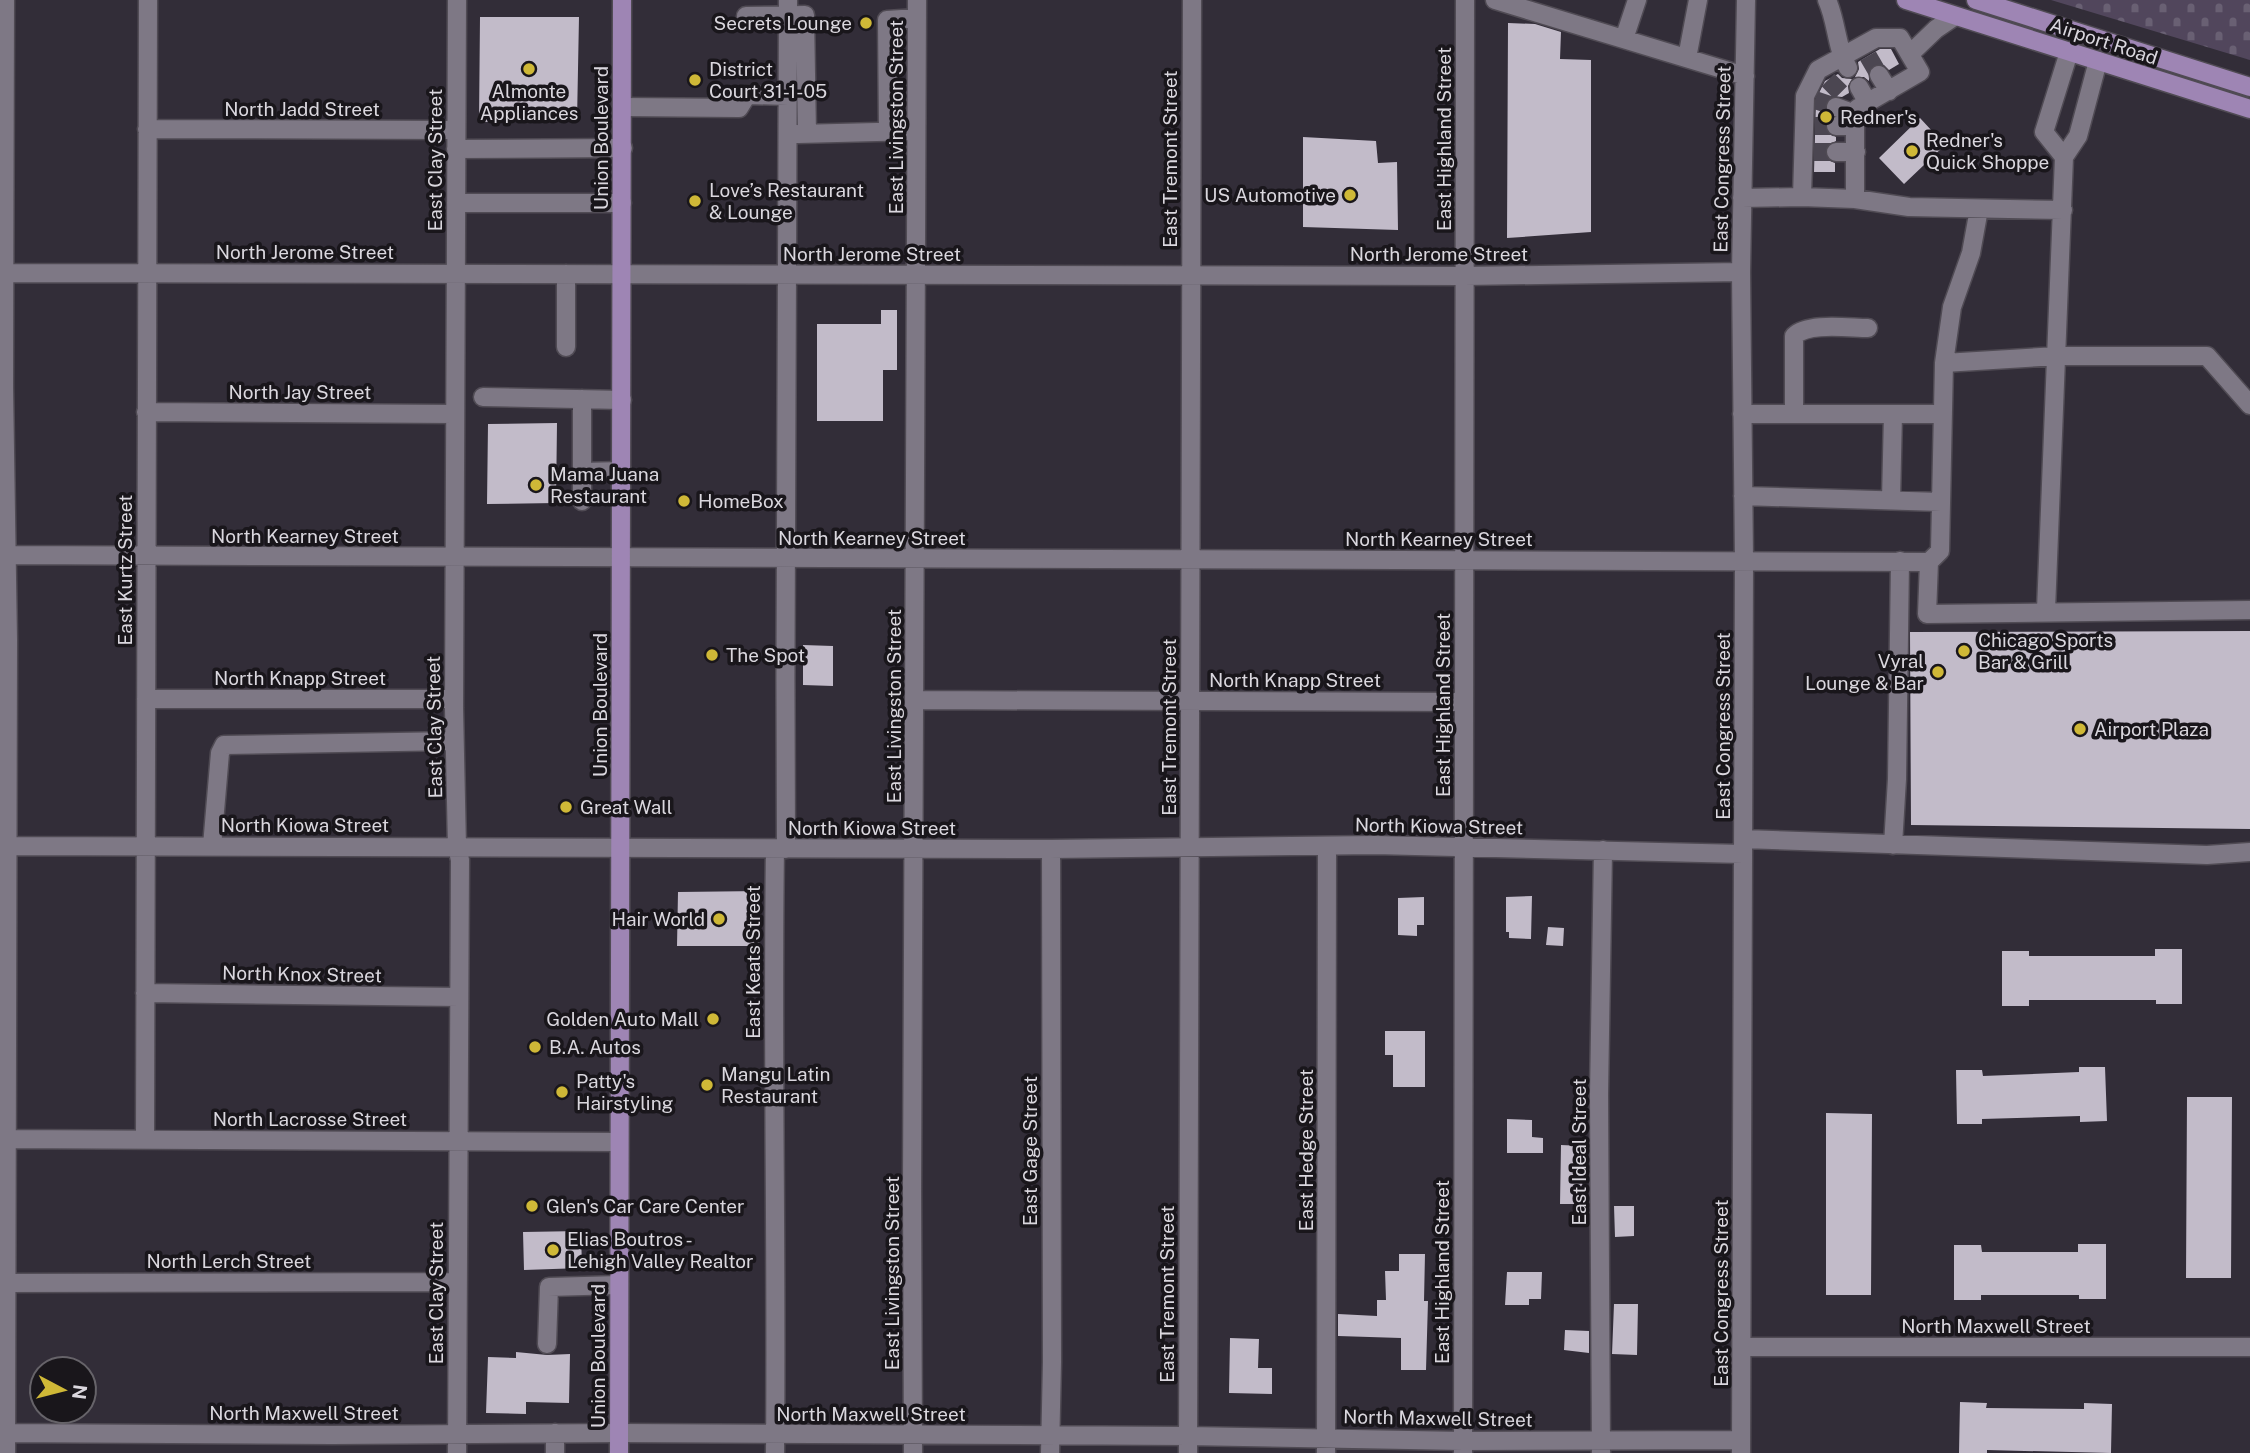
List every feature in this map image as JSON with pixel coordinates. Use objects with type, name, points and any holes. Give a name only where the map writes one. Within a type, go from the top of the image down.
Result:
[{"type":"main road","name":"Union Boulevard","points":[[619,1453],[622,0]]},
{"type":"main road","name":"Airport Road","points":[[1906,0],[2250,109]]},
{"type":"main road","name":"Airport Road","points":[[1976,0],[2250,87]]},
{"type":"street","points":[[5,0],[2,387],[3,1433],[6,1453]]},
{"type":"street","name":"East Kurtz Street","points":[[145,1140],[148,0]]},
{"type":"street","name":"East Clay Street","points":[[457,0],[454,558],[454,741],[457,847],[460,860],[457,1453]]},
{"type":"street","name":"East Livingston Street","points":[[913,1444],[917,0]]},
{"type":"street","name":"East Tremont Street","points":[[1188,1445],[1192,0]]},
{"type":"street","name":"East Highland Street","points":[[1463,1447],[1465,0]]},
{"type":"street","points":[[1494,0],[1745,76]]},
{"type":"street","points":[[1624,39],[1637,0]]},
{"type":"street","points":[[1687,58],[1698,0]]},
{"type":"street","name":"East Congress Street","points":[[1741,1447],[1744,561],[1741,272],[1746,0]]},
{"type":"street","points":[[1827,0],[1845,62]]},
{"type":"street","points":[[788,7],[789,274]]},
{"type":"street","points":[[746,16],[788,7],[805,15],[807,134]]},
{"type":"street","points":[[1910,54],[1936,29],[1955,16]]},
{"type":"street","points":[[888,132],[887,20],[917,18]]},
{"type":"street","points":[[1802,197],[1808,152],[1810,98],[1823,75],[1865,51],[1877,38],[1900,38],[1920,72],[1884,83],[1854,106],[1836,126]]},
{"type":"street","points":[[2064,157],[2044,132],[2069,52]]},
{"type":"street","points":[[2046,610],[2064,157],[2078,136],[2098,61]]},
{"type":"street","points":[[623,107],[739,108],[747,94],[788,96]]},
{"type":"street","points":[[1854,106],[1855,199]]},
{"type":"street","name":"North Jadd Street","points":[[148,129],[456,130]]},
{"type":"street","points":[[788,135],[916,131]]},
{"type":"street","points":[[456,149],[623,148]]},
{"type":"street","points":[[1836,152],[1856,152]]},
{"type":"street","points":[[1742,198],[1802,197],[1855,199],[1909,207],[2063,210]]},
{"type":"street","points":[[456,203],[622,203]]},
{"type":"street","points":[[1979,209],[1971,253],[1952,307],[1944,363],[1940,551],[1929,562],[1927,614],[2046,610],[2250,610]]},
{"type":"street","name":"North Jerome Street","points":[[2,273],[1465,276],[1741,272]]},
{"type":"street","points":[[566,274],[566,346]]},
{"type":"street","name":"East Keats Street","points":[[775,1444],[776,1197],[773,999],[781,849],[789,274]]},
{"type":"street","points":[[1794,414],[1794,335],[1800,330],[1812,328],[1868,328]]},
{"type":"street","points":[[1944,363],[2057,356],[2207,356],[2250,405]]},
{"type":"street","points":[[483,397],[622,400]]},
{"type":"street","points":[[582,399],[582,501]]},
{"type":"street","name":"North Jay Street","points":[[146,412],[455,414]]},
{"type":"street","points":[[1742,414],[1942,414]]},
{"type":"street","points":[[1891,500],[1893,414]]},
{"type":"street","points":[[582,472],[622,471]]},
{"type":"street","points":[[1743,496],[1941,502]]},
{"type":"street","name":"North Kearney Street","points":[[3,555],[1929,562]]},
{"type":"street","points":[[1893,845],[1897,779],[1900,561]]},
{"type":"street","name":"North Knapp Street","points":[[146,699],[454,699]]},
{"type":"street","name":"North Knapp Street","points":[[915,700],[1464,702]]},
{"type":"street","points":[[212,846],[220,753],[225,745],[454,741]]},
{"type":"street","name":"North Kiowa Street","points":[[4,846],[1051,849],[1327,846],[1602,850],[1893,845],[2207,855],[2250,852]]},
{"type":"street","name":"East Hedge Street","points":[[1325,1446],[1327,846]]},
{"type":"street","name":"East Gage Street","points":[[1050,1444],[1051,849]]},
{"type":"street","name":"East Ideal Street","points":[[1601,1447],[1599,1094],[1602,850]]},
{"type":"street","name":"North Knox Street","points":[[145,993],[459,997]]},
{"type":"street","name":"North Lacrosse Street","points":[[4,1139],[620,1142]]},
{"type":"street","name":"North Lerch Street","points":[[3,1283],[457,1282]]},
{"type":"street","points":[[547,1345],[549,1287],[619,1285]]},
{"type":"street","name":"North Maxwell Street","points":[[1742,1347],[2250,1347]]},
{"type":"street","name":"North Maxwell Street","points":[[3,1433],[618,1433],[775,1444],[1741,1447]]},
{"type":"street","points":[[555,1433],[555,1453]]},
{"type":"green space","points":[[2051,0],[2250,0],[2250,60]]},
{"type":"building","name":"Almonte Appliances","points":[[480,17],[579,17],[577,121],[479,122]]},
{"type":"building","points":[[1508,23],[1535,24],[1561,32],[1560,59],[1591,60],[1591,232],[1507,238]]},
{"type":"building","points":[[1880,49],[1891,49],[1899,64],[1889,70],[1884,65],[1874,65],[1869,70],[1869,81],[1864,77],[1855,77],[1859,69],[1858,62]]},
{"type":"building","points":[[1838,74],[1842,78],[1852,79],[1848,86],[1849,93],[1842,97],[1833,96],[1825,104],[1825,110],[1830,116],[1826,121],[1826,131],[1836,137],[1836,141],[1827,146],[1825,153],[1830,161],[1835,163],[1835,172],[1814,172],[1816,99],[1825,81]]},
{"type":"building","name":"Redner's Quick Shoppe","points":[[1920,118],[1945,145],[1904,184],[1879,158]]},
{"type":"building","name":"US Automotive","points":[[1303,137],[1376,141],[1378,163],[1397,162],[1398,230],[1303,227]]},
{"type":"building","points":[[881,310],[897,310],[897,370],[883,370],[883,421],[817,421],[817,324],[881,324]]},
{"type":"building","points":[[557,423],[556,503],[487,504],[488,424]]},
{"type":"building","name":"Airport Plaza","points":[[2250,631],[2250,829],[1911,825],[1910,632]]},
{"type":"building","points":[[803,645],[833,646],[833,686],[803,685]]},
{"type":"building","name":"Hair World","points":[[761,891],[759,946],[677,946],[678,892]]},
{"type":"building","points":[[1532,896],[1531,939],[1509,938],[1509,932],[1506,932],[1506,897]]},
{"type":"building","points":[[1424,897],[1424,925],[1417,925],[1417,936],[1398,935],[1398,898]]},
{"type":"building","points":[[1548,927],[1564,928],[1563,946],[1546,945]]},
{"type":"building","points":[[2155,949],[2182,949],[2182,1004],[2156,1004],[2156,1000],[2029,1000],[2029,1006],[2002,1006],[2002,951],[2029,951],[2029,956],[2155,956]]},
{"type":"building","points":[[1385,1031],[1425,1031],[1425,1087],[1393,1087],[1393,1055],[1385,1055]]},
{"type":"building","points":[[2079,1067],[2105,1067],[2107,1121],[2080,1122],[2080,1116],[1982,1119],[1982,1124],[1957,1124],[1956,1070],[1982,1070],[1983,1076],[2079,1072]]},
{"type":"building","points":[[2187,1097],[2232,1097],[2231,1278],[2186,1278]]},
{"type":"building","points":[[1826,1113],[1872,1114],[1871,1295],[1826,1295]]},
{"type":"building","points":[[1507,1119],[1532,1120],[1532,1137],[1543,1138],[1543,1153],[1507,1153]]},
{"type":"building","points":[[1561,1145],[1583,1146],[1582,1204],[1560,1204]]},
{"type":"building","points":[[1614,1206],[1634,1206],[1634,1236],[1615,1237]]},
{"type":"building","name":"Elias Boutros - Lehigh Valley Realtor","points":[[581,1231],[582,1268],[524,1270],[523,1232]]},
{"type":"building","points":[[2078,1244],[2106,1244],[2106,1299],[2079,1299],[2079,1295],[1981,1295],[1981,1300],[1954,1300],[1954,1245],[1981,1245],[1982,1252],[2078,1252]]},
{"type":"building","points":[[1399,1254],[1425,1254],[1424,1301],[1428,1301],[1426,1370],[1401,1370],[1401,1338],[1338,1336],[1338,1314],[1377,1316],[1377,1300],[1386,1300],[1385,1271],[1399,1271]]},
{"type":"building","points":[[1507,1272],[1542,1272],[1541,1299],[1529,1299],[1529,1305],[1505,1305]]},
{"type":"building","points":[[1614,1304],[1638,1304],[1637,1355],[1612,1354]]},
{"type":"building","points":[[1565,1330],[1589,1331],[1589,1353],[1564,1350]]},
{"type":"building","points":[[1230,1338],[1259,1339],[1258,1368],[1272,1368],[1272,1394],[1229,1393]]},
{"type":"building","points":[[516,1352],[570,1354],[569,1403],[526,1402],[526,1414],[486,1413],[488,1357],[516,1358]]},
{"type":"building","points":[[1960,1402],[1987,1403],[1986,1408],[2084,1409],[2084,1403],[2112,1404],[2111,1453],[1987,1450],[1987,1453],[1959,1453]]},
{"type":"tunnel","points":[[1868,56],[1879,75]]},
{"type":"tunnel","points":[[1828,80],[1844,96]]},
{"type":"tunnel","points":[[1815,100],[1836,107]]},
{"type":"tunnel","points":[[1815,126],[1836,126]]},
{"type":"tunnel","points":[[1814,152],[1836,152]]},
{"type":"place","name":"Secrets Lounge","points":[[866,23]]},
{"type":"place","name":"Almonte Appliances","points":[[529,69]]},
{"type":"place","name":"District Court 31-1-05","points":[[695,80]]},
{"type":"place","name":"Redner's","points":[[1826,117]]},
{"type":"place","name":"Redner's Quick Shoppe","points":[[1912,151]]},
{"type":"place","name":"US Automotive","points":[[1350,195]]},
{"type":"place","name":"Love’s Restaurant & Lounge","points":[[695,201]]},
{"type":"place","name":"Mama Juana Restaurant","points":[[536,485]]},
{"type":"place","name":"HomeBox","points":[[684,501]]},
{"type":"place","name":"Chicago Sports Bar & Grill","points":[[1964,651]]},
{"type":"place","name":"The Spot","points":[[712,655]]},
{"type":"place","name":"Vyral Lounge & Bar","points":[[1938,672]]},
{"type":"place","name":"Airport Plaza","points":[[2080,729]]},
{"type":"place","name":"Great Wall","points":[[566,807]]},
{"type":"place","name":"Hair World","points":[[719,919]]},
{"type":"place","name":"Golden Auto Mall","points":[[713,1019]]},
{"type":"place","name":"B.A. Autos","points":[[535,1047]]},
{"type":"place","name":"Mangu Latin Restaurant","points":[[707,1085]]},
{"type":"place","name":"Patty's Hairstyling","points":[[562,1092]]},
{"type":"place","name":"Glen's Car Care Center","points":[[532,1206]]},
{"type":"place","name":"Elias Boutros - Lehigh Valley Realtor","points":[[553,1250]]}]
